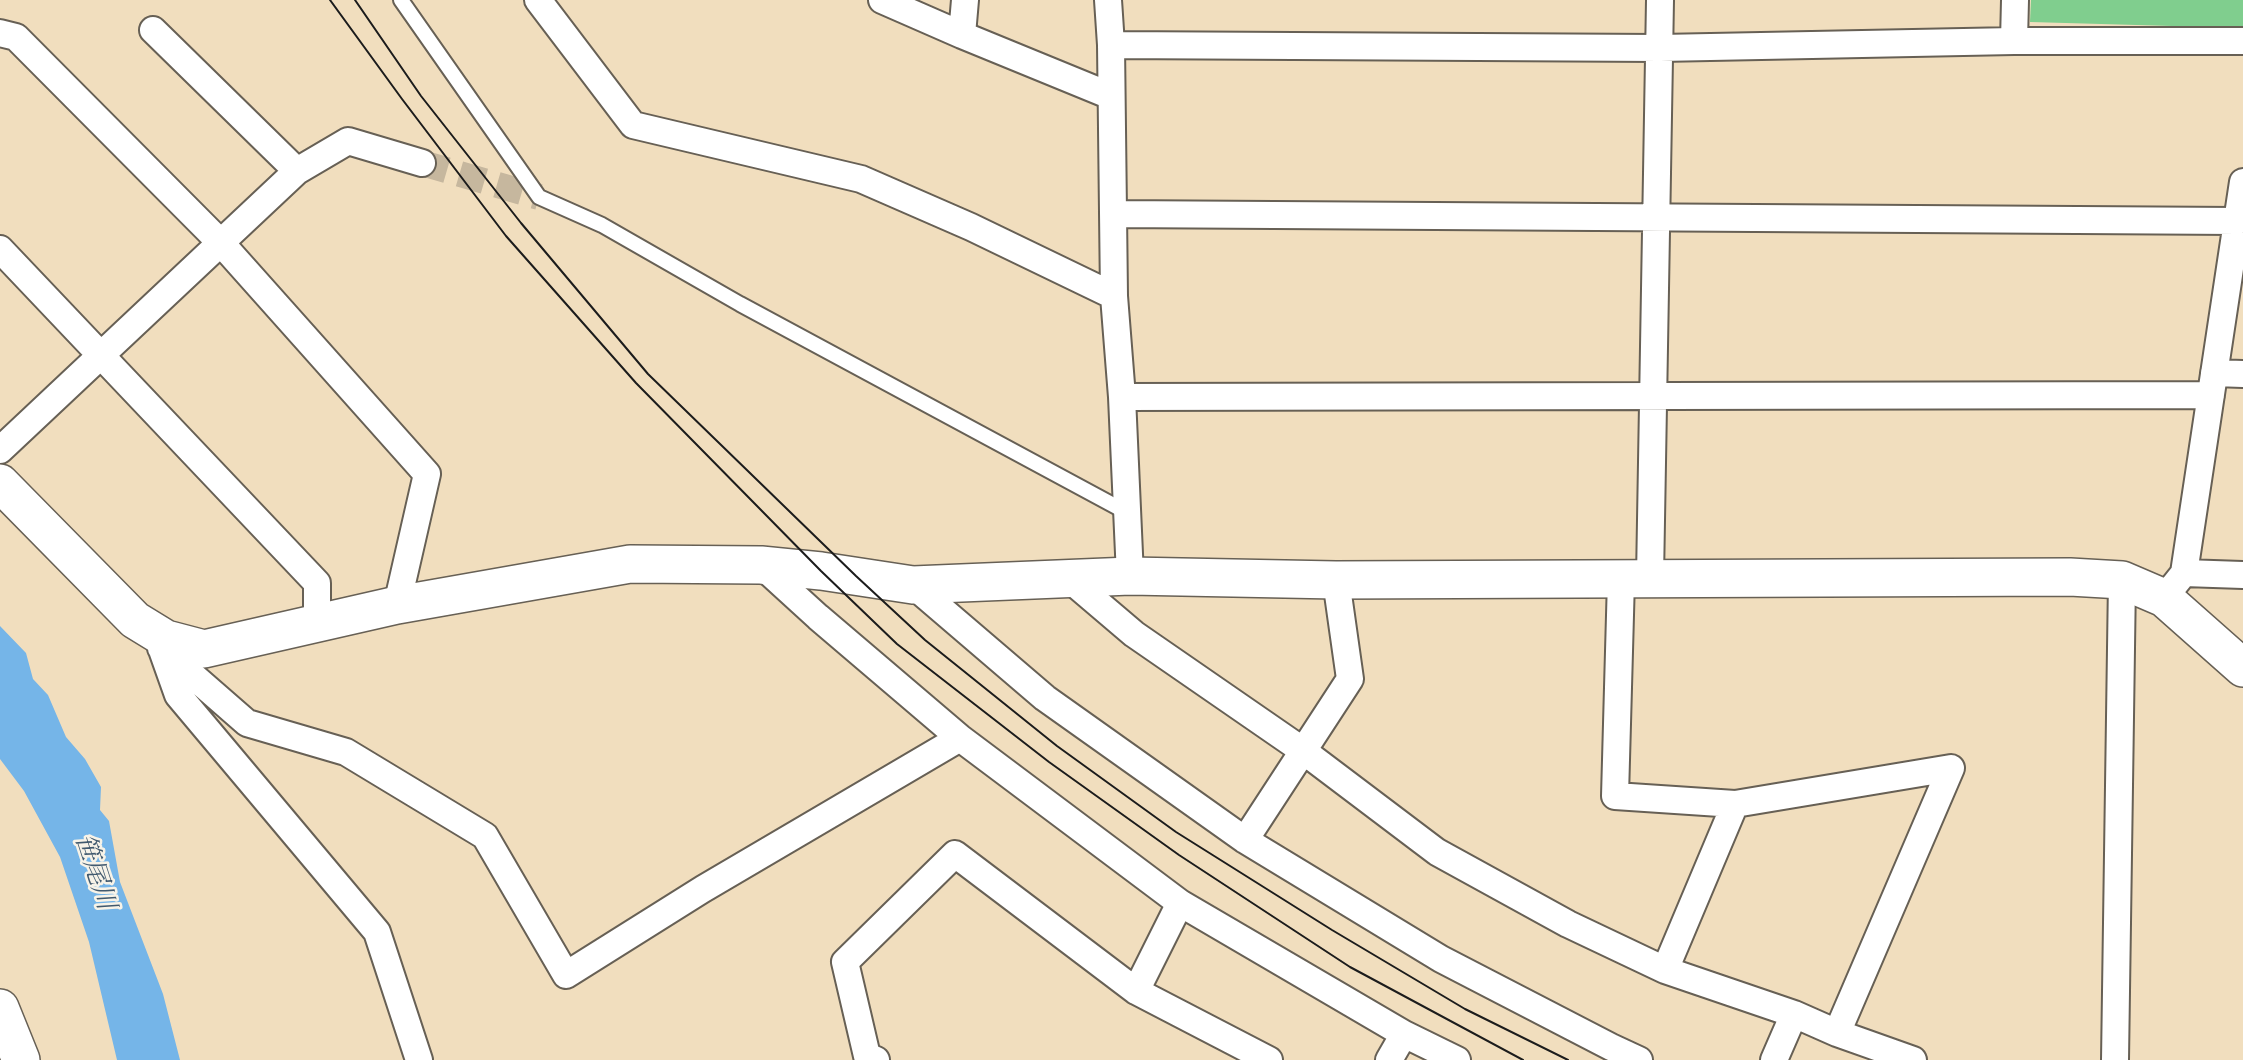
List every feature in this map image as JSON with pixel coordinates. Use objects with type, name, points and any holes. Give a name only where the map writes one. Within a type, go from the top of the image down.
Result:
[{"type":"street","points":[[538,0],[634,125],[861,179],[971,227],[1114,296]]},
{"type":"street","points":[[882,0],[962,36],[1111,96]]},
{"type":"street","points":[[962,36],[965,0]]},
{"type":"street","points":[[1108,0],[1114,296],[1122,397],[1129,576]]},
{"type":"street","points":[[1660,0],[1653,396],[1615,796],[1735,804],[1951,768],[1837,1033]]},
{"type":"street","points":[[2014,41],[2015,0]]},
{"type":"street","points":[[153,30],[296,171]]},
{"type":"street","points":[[0,33],[16,37],[221,243],[427,474],[397,605]]},
{"type":"street","points":[[1111,45],[1660,48],[2014,41],[2243,41]]},
{"type":"street","points":[[0,450],[296,171],[348,141],[422,163]]},
{"type":"street","points":[[2174,586],[2213,384],[2243,182]]},
{"type":"street","points":[[1114,214],[2237,221]]},
{"type":"street","points":[[0,249],[317,583],[317,624]]},
{"type":"street","points":[[1122,397],[1653,396],[2213,384],[2243,374]]},
{"type":"street","points":[[0,483],[161,648],[247,723],[346,752],[485,836],[566,975],[715,882],[960,738]]},
{"type":"street","points":[[135,620],[166,639],[204,649],[397,605],[630,564],[761,565],[913,585],[1129,576],[1335,580],[2070,576],[2174,586],[2243,575]]},
{"type":"street","points":[[761,565],[960,738],[1180,903],[1404,1034],[1457,1060]]},
{"type":"street","points":[[1067,577],[1135,634],[1302,750],[1437,852],[1568,924],[1665,970],[1794,1014],[1837,1033],[1913,1060]]},
{"type":"street","points":[[1245,840],[1350,679],[1335,580]]},
{"type":"street","points":[[2115,1060],[2122,580]]},
{"type":"street","points":[[913,585],[1045,698],[1245,840],[1441,959],[1639,1060]]},
{"type":"street","points":[[2174,586],[2243,668]]},
{"type":"street","points":[[161,648],[178,695],[377,932],[419,1060]]},
{"type":"street","points":[[1665,970],[1735,804]]},
{"type":"street","points":[[876,1060],[867,1056],[845,962],[955,854],[1136,991],[1269,1060]]},
{"type":"street","points":[[1136,991],[1180,903]]},
{"type":"street","points":[[0,1008],[21,1060]]},
{"type":"street","points":[[1774,1060],[1794,1014]]},
{"type":"street","points":[[1389,1060],[1404,1034]]},
{"type":"lane","points":[[401,0],[539,197],[602,225],[740,304],[1128,513]]},
{"type":"green space","points":[[2031,0],[2243,0],[2243,28],[2030,22]]},
{"type":"water","name":"笹尾川","points":[[0,626],[26,653],[33,679],[48,695],[66,737],[85,759],[101,787],[100,810],[109,821],[120,882],[163,994],[180,1060],[117,1060],[89,942],[60,857],[24,791],[0,759]]},
{"type":"tunnel","points":[[422,163],[539,197]]},
{"type":"tram line","points":[[330,0],[506,236],[636,383],[821,571],[897,644],[1049,762],[1179,855],[1350,967],[1523,1060]]},
{"type":"tram line","points":[[355,0],[421,96],[521,223],[648,374],[925,640],[1057,746],[1176,832],[1465,1009],[1568,1060]]}]
